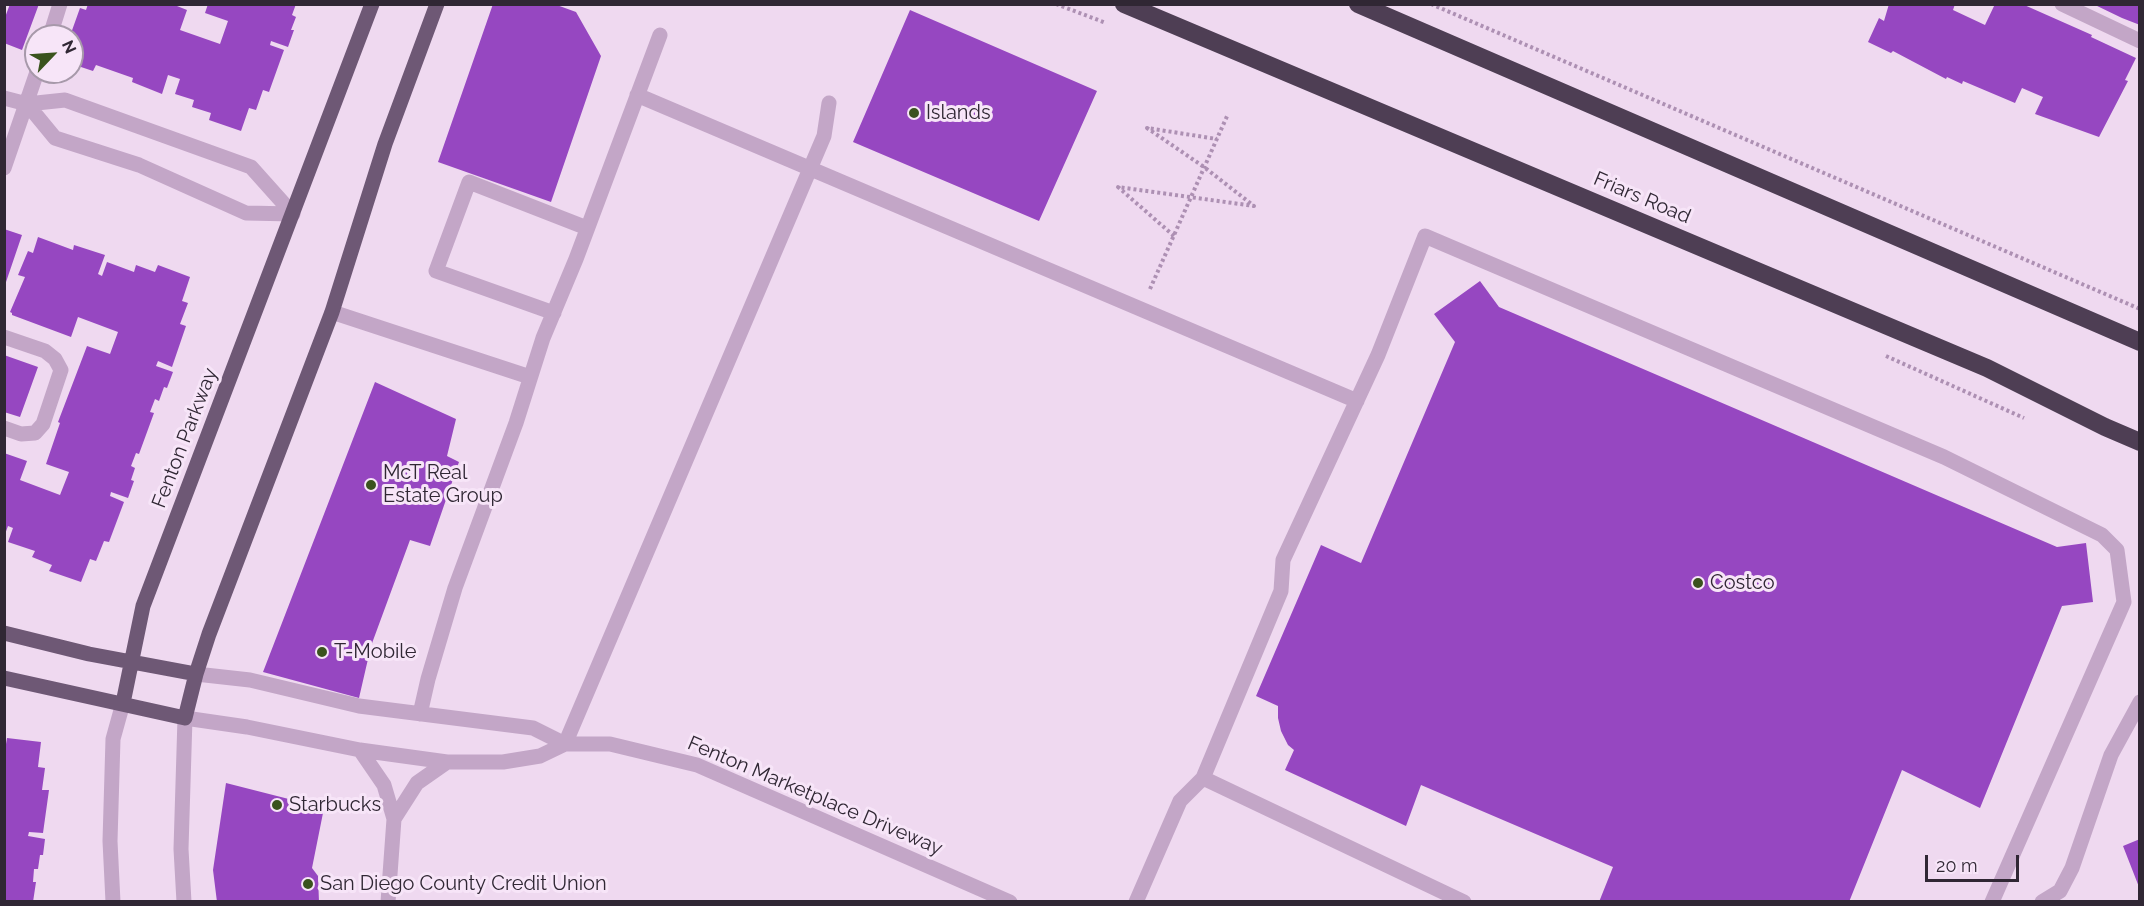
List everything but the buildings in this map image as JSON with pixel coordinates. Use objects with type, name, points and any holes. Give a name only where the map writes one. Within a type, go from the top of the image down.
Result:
[{"type":"highway","name":"Friars Road","points":[[1124,4],[1987,368],[2139,442]]},
{"type":"highway","points":[[1358,4],[2139,342]]},
{"type":"main road","name":"Fenton Parkway","points":[[123,703],[143,606],[372,4]]},
{"type":"main road","points":[[4,678],[186,718],[196,674],[209,634],[332,312],[385,144],[437,4]]},
{"type":"main road","points":[[4,633],[131,663],[196,674]]},
{"type":"street","points":[[54,24],[60,4]]},
{"type":"street","points":[[2062,4],[2139,41]]},
{"type":"street","points":[[420,714],[455,588],[516,423],[543,338],[660,35]]},
{"type":"street","points":[[4,168],[34,84]]},
{"type":"street","points":[[637,95],[1357,401]]},
{"type":"street","points":[[4,98],[27,104],[65,100],[251,167],[293,214]]},
{"type":"street","points":[[565,744],[824,136],[829,103]]},
{"type":"street","points":[[27,104],[55,138],[139,165],[246,213],[293,214]]},
{"type":"street","points":[[554,313],[436,272],[469,182],[587,228]]},
{"type":"street","points":[[1136,902],[1180,801],[1203,778],[1281,591],[1283,560],[1378,355],[1425,236],[1944,457],[2102,535],[2117,550],[2124,602],[1992,902]]},
{"type":"street","points":[[332,312],[530,377]]},
{"type":"street","points":[[4,336],[45,351],[56,359],[61,370],[43,424],[35,433],[21,434],[4,428]]},
{"type":"street","name":"Fenton Marketplace Driveway","points":[[196,674],[250,680],[359,706],[533,728],[565,744]]},
{"type":"street","points":[[2042,902],[2060,891],[2072,868],[2111,755],[2139,702]]},
{"type":"street","name":"Fenton Parkway","points":[[112,902],[110,841],[113,744],[123,703]]},
{"type":"street","points":[[184,902],[182,849],[186,718]]},
{"type":"street","name":"Fenton Marketplace Driveway","points":[[186,718],[248,727],[360,750],[447,762],[503,762],[540,756],[565,744],[610,744],[698,765],[1010,902]]},
{"type":"street","points":[[360,750],[384,785],[394,819],[388,902]]},
{"type":"street","points":[[394,819],[417,783],[447,762]]},
{"type":"street","points":[[1203,778],[1464,902]]},
{"type":"path","points":[[1431,4],[2139,309]]},
{"type":"path","points":[[1140,309],[1228,114]]},
{"type":"path","points":[[1174,236],[1119,187],[1254,206],[1204,166],[1147,128],[1217,139]]},
{"type":"place","name":"Islands","points":[[914,113]]},
{"type":"place","name":"McT Real Estate Group","points":[[371,485]]},
{"type":"place","name":"Costco","points":[[1698,583]]},
{"type":"place","name":"T-Mobile","points":[[322,652]]},
{"type":"place","name":"Starbucks","points":[[277,805]]},
{"type":"place","name":"San Diego County Credit Union","points":[[308,884]]}]
